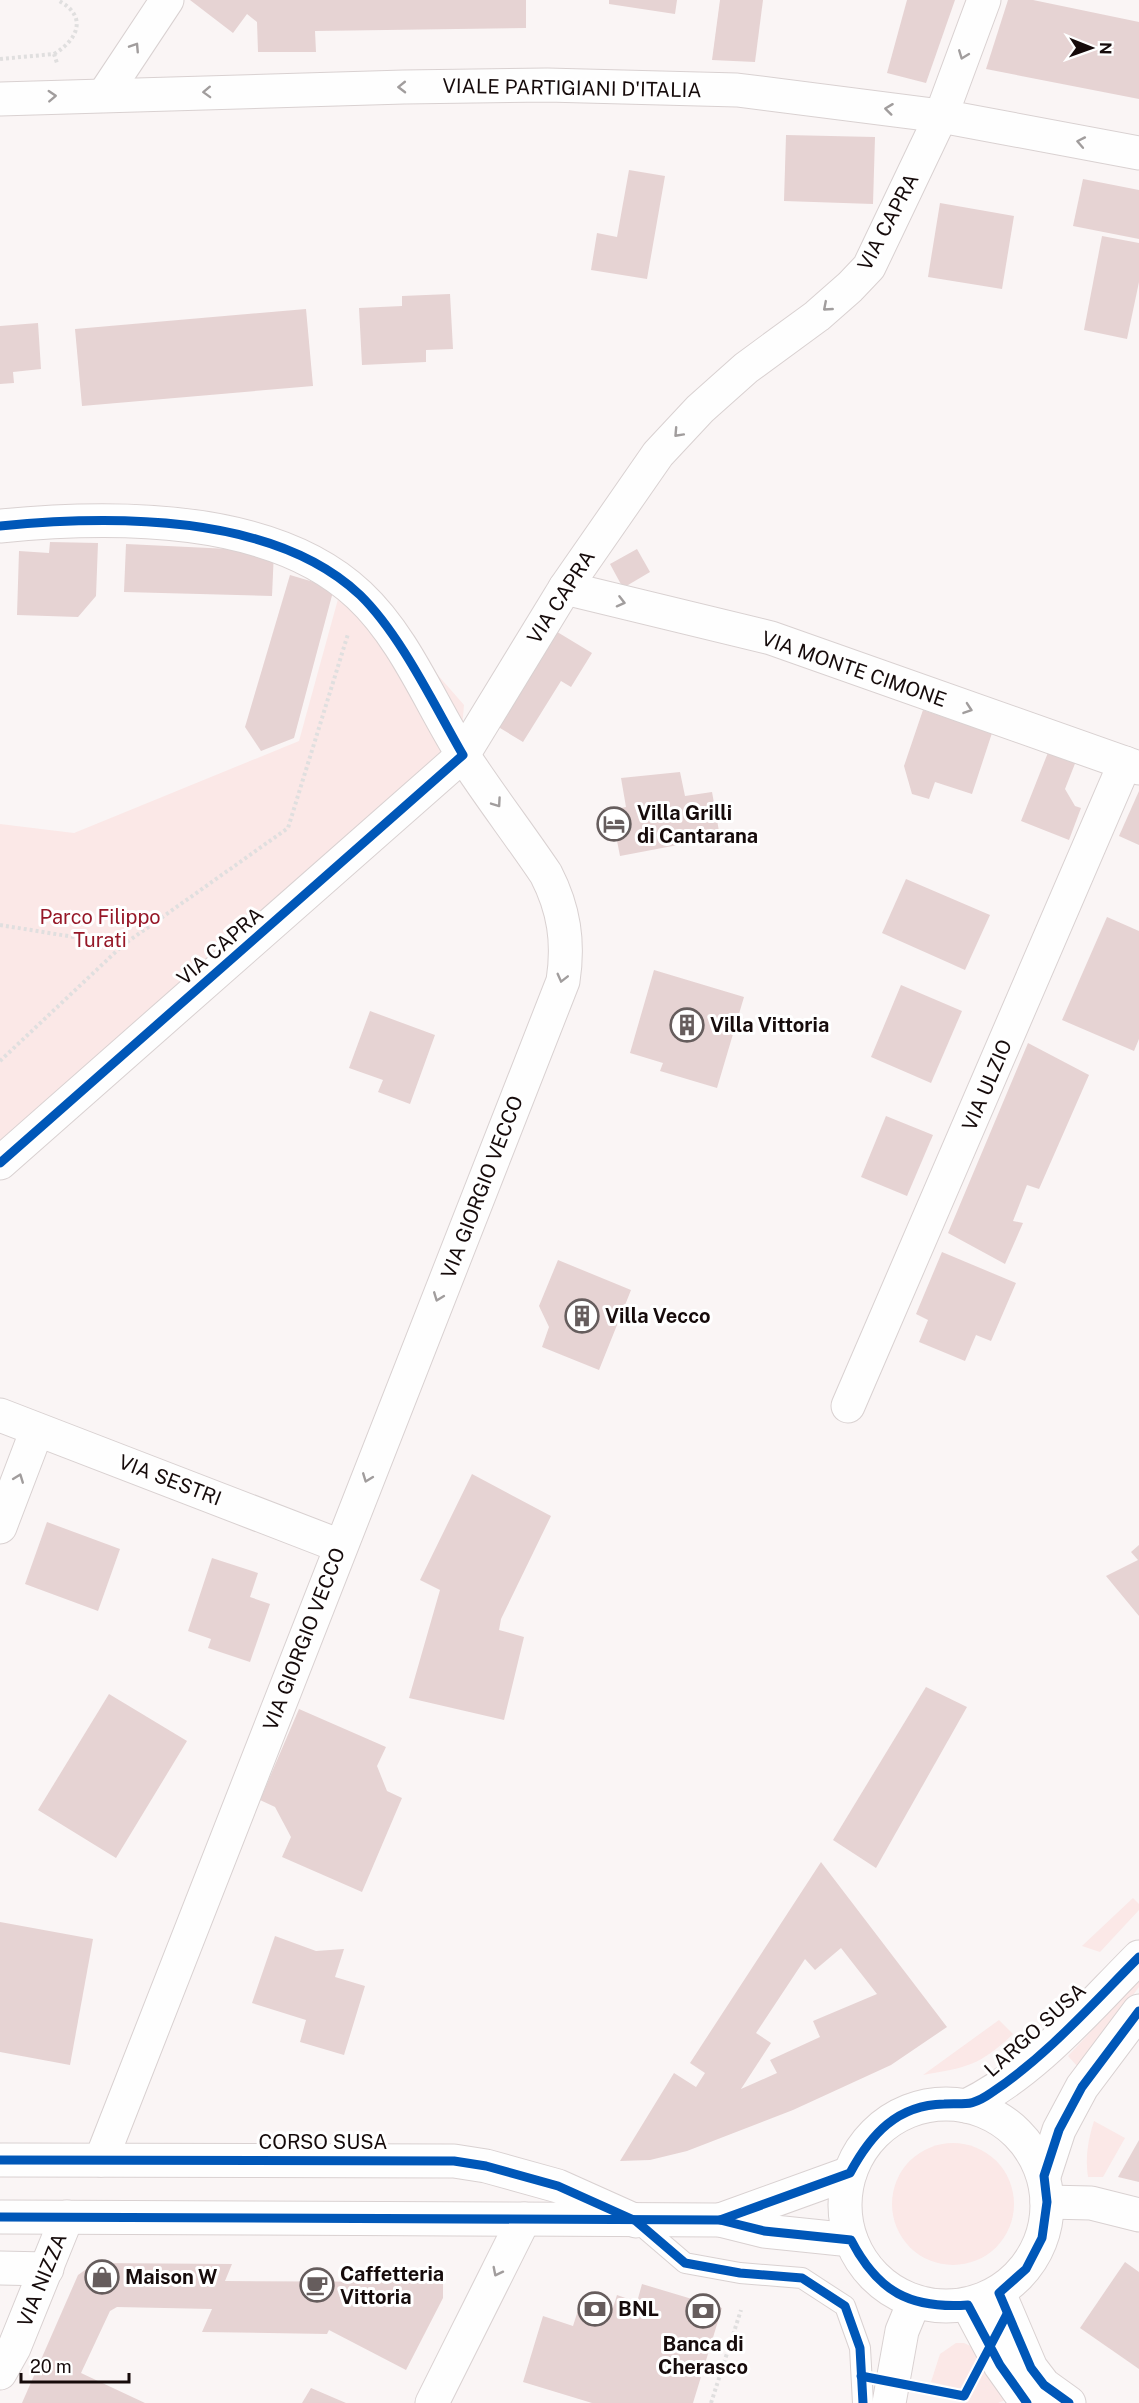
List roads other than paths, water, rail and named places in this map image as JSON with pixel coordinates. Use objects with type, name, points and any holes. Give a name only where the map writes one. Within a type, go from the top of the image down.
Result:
[{"type":"street","points":[[104,95],[167,0]]},
{"type":"street","name":"VIA CAPRA","points":[[0,1163],[463,755],[565,588],[658,454],[700,410],[746,368],[817,316],[869,267],[941,116],[984,0]]},
{"type":"street","name":"VIALE PARTIGIANI D'ITALIA","points":[[0,99],[547,85],[737,90],[941,116],[1139,153]]},
{"type":"street","name":"VIA GIORGIO VECCO","points":[[0,526],[46,522],[146,523],[213,530],[267,542],[300,554],[334,574],[361,597],[390,632],[463,755],[546,874],[561,911],[567,956],[562,981],[101,2160]]},
{"type":"street","name":"VIA MONTE CIMONE","points":[[565,588],[771,638],[1132,765]]},
{"type":"street","name":"VIA ULZIO","points":[[848,1406],[1132,765]]},
{"type":"street","name":"VIA SESTRI","points":[[0,1415],[340,1546]]},
{"type":"street","points":[[0,1527],[37,1430]]},
{"type":"street","name":"LARGO SUSA","points":[[966,2106],[990,2094],[1045,2051],[1139,1957]]},
{"type":"street","name":"LARGO SUSA","points":[[1045,2189],[1032,2152],[1016,2132],[988,2113],[966,2106],[944,2104],[922,2107],[891,2120],[866,2143],[850,2173],[844,2206],[851,2240],[865,2267],[887,2288],[914,2302],[940,2307],[968,2305],[999,2293],[1026,2269],[1042,2238],[1045,2189],[1059,2130],[1083,2087],[1139,2011]]},
{"type":"street","name":"CORSO SUSA","points":[[0,2160],[454,2161],[486,2166],[558,2186],[636,2221]]},
{"type":"street","points":[[720,2220],[850,2173]]},
{"type":"street","points":[[1045,2189],[1139,2215]]},
{"type":"street","name":"CORSO SUSA","points":[[0,2217],[720,2220]]},
{"type":"street","name":"VIA NIZZA","points":[[0,2373],[14,2348],[67,2217]]},
{"type":"street","points":[[432,2403],[524,2219]]},
{"type":"street","points":[[720,2220],[764,2231],[851,2240]]},
{"type":"street","points":[[0,2268],[47,2269]]},
{"type":"street","points":[[999,2293],[1030,2368],[1044,2385],[1069,2403]]},
{"type":"street","points":[[889,2403],[902,2331],[914,2302]]},
{"type":"street","points":[[968,2305],[1000,2365],[1026,2403]]},
{"type":"lane","points":[[636,2221],[686,2263],[740,2273],[802,2278],[845,2306],[860,2348],[863,2403]]},
{"type":"place","name":"Villa Grilli di Cantarana","points":[[614,824]]},
{"type":"place","name":"Villa Vittoria","points":[[687,1025]]},
{"type":"place","name":"Villa Vecco","points":[[582,1316]]},
{"type":"place","name":"Maison W","points":[[102,2277]]},
{"type":"place","name":"Caffetteria Vittoria","points":[[317,2285]]},
{"type":"place","name":"BNL","points":[[595,2309]]},
{"type":"place","name":"Banca di Cherasco","points":[[703,2311]]},
{"type":"park label","name":"Parco Filippo Turati","points":[[100,928]]}]
